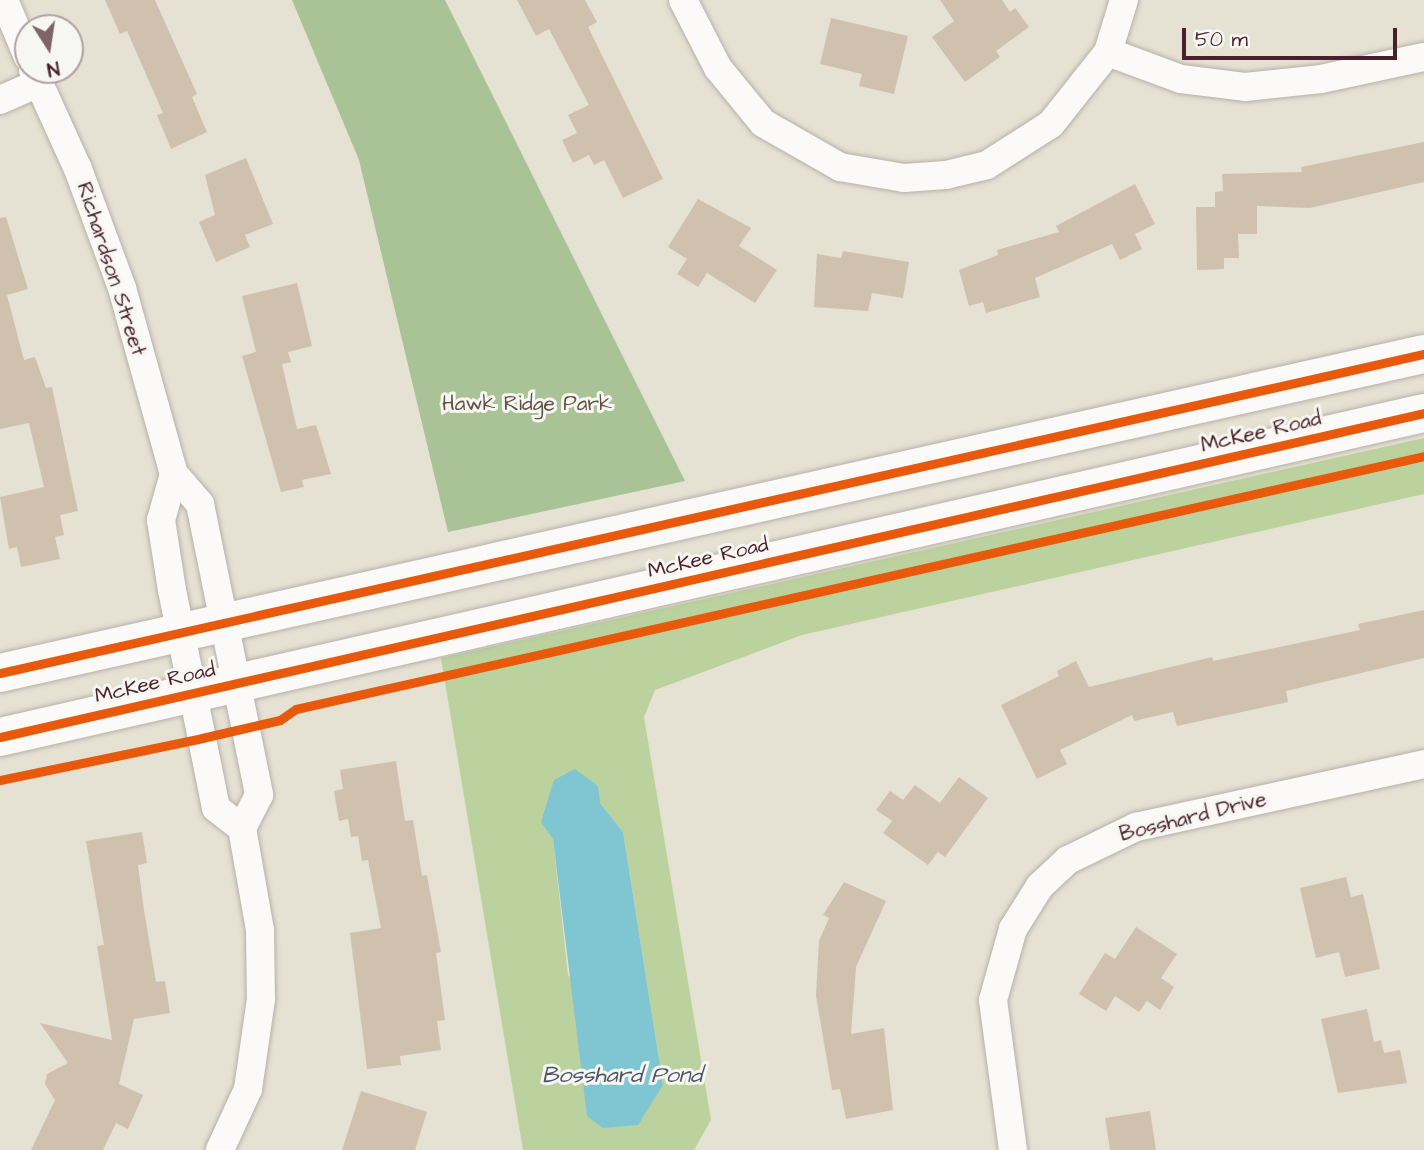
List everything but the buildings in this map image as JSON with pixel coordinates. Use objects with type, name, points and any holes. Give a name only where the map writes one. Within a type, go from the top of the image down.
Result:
[{"type":"main road","name":"McKee Road","points":[[0,673],[1424,354]]},
{"type":"main road","name":"McKee Road","points":[[0,737],[1424,413]]},
{"type":"street","name":"Richardson Street","points":[[4,0],[14,24]]},
{"type":"street","points":[[683,0],[718,68],[763,123],[811,154],[871,174],[946,175],[987,165],[1051,124],[1108,52],[1124,0]]},
{"type":"street","points":[[1108,52],[1181,79],[1245,87],[1321,79],[1424,57]]},
{"type":"street","points":[[0,100],[18,84]]},
{"type":"street","name":"Richardson Street","points":[[39,84],[78,169],[122,289],[174,474],[200,504],[259,795],[242,828]]},
{"type":"street","points":[[174,474],[161,520],[192,693],[216,808],[242,828],[260,930],[261,999],[248,1089],[219,1150]]},
{"type":"street","name":"Bosshard Drive","points":[[1013,1150],[993,1000],[1013,929],[1040,886],[1068,860],[1136,827],[1424,764]]},
{"type":"green space","name":"Hawk Ridge Park","points":[[292,0],[445,0],[685,481],[448,532],[359,160]]},
{"type":"green space","points":[[1424,438],[1424,494],[802,635],[655,690],[644,717],[711,1120],[694,1150],[523,1150],[441,658]],"holes":[[[600,803],[623,832],[663,1085],[568,975],[553,839]]]},
{"type":"water","name":"Bosshard Pond","points":[[575,769],[598,786],[600,803],[623,832],[663,1085],[638,1125],[603,1128],[587,1116],[553,839],[541,822],[554,780]]},
{"type":"cycle path","points":[[0,673],[1424,354]]},
{"type":"cycle path","points":[[0,737],[1424,413]]},
{"type":"cycle path","points":[[0,780],[202,738],[280,720],[296,709],[1424,456]]}]
